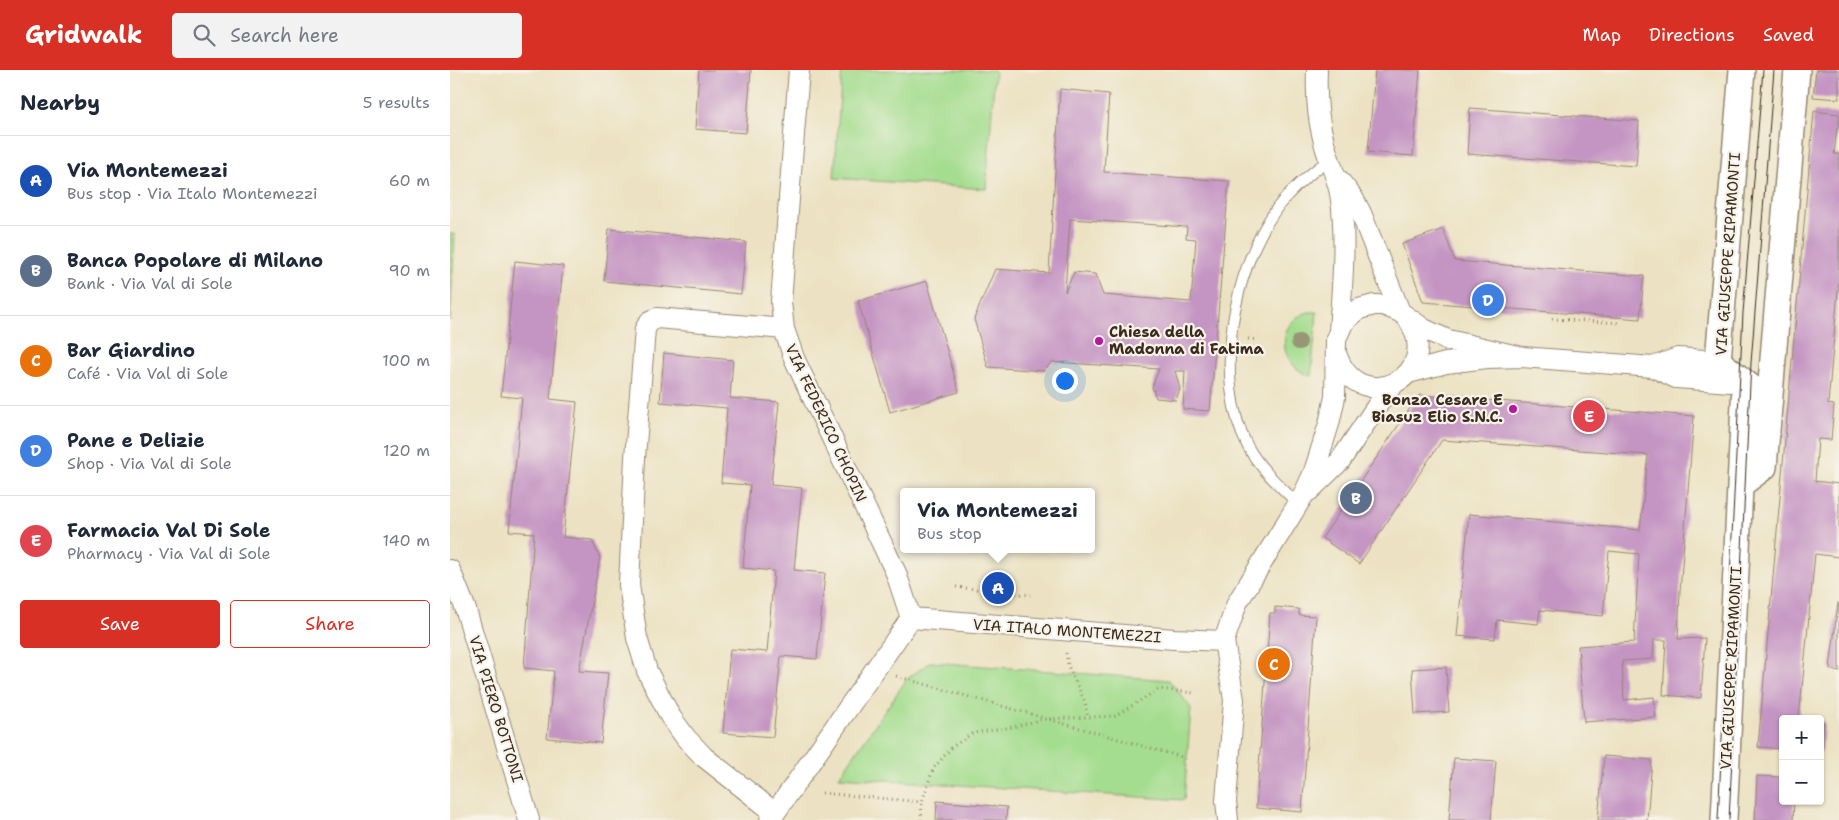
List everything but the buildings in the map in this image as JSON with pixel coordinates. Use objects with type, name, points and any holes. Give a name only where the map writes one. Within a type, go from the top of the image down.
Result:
[{"type":"street","name":"VIA FEDERICO CHOPIN","points":[[799,70],[781,302],[784,329],[794,358],[896,573],[911,618]]},
{"type":"street","points":[[1228,820],[1226,801],[1234,700],[1224,641],[1237,603],[1301,500],[1314,472],[1329,424],[1335,397],[1336,347],[1342,283],[1342,218],[1340,195],[1323,140],[1316,104],[1317,70]]},
{"type":"street","name":"VIA GIUSEPPE RIPAMONTI","points":[[1724,820],[1745,383],[1718,361],[1742,70]]},
{"type":"street","points":[[1740,485],[1764,467],[1797,70]]},
{"type":"street","points":[[1301,500],[1340,461],[1387,391],[1414,365],[1418,348],[1416,334],[1404,315],[1361,213],[1333,168]]},
{"type":"street","points":[[1338,331],[1347,318],[1359,309],[1383,305],[1404,315],[1424,329],[1448,340],[1522,357]]},
{"type":"street","points":[[784,329],[657,318],[650,321],[644,329],[629,585],[638,638],[647,671],[670,716],[686,738],[704,758],[773,816],[911,618]]},
{"type":"street","points":[[1337,356],[1346,374],[1363,385],[1374,387],[1446,363],[1487,358],[1522,357],[1653,367],[1676,378],[1745,383],[1770,402]]},
{"type":"street","points":[[1653,367],[1678,358],[1718,361]]},
{"type":"street","points":[[1745,383],[1773,364]]},
{"type":"street","name":"VIA PIERO BOTTONI","points":[[450,570],[465,607],[529,820]]},
{"type":"street","name":"VIA ITALO MONTEMEZZI","points":[[911,618],[1062,631],[1224,641]]},
{"type":"lane","points":[[1301,500],[1264,471],[1242,432],[1236,416],[1231,376],[1233,333],[1236,310],[1246,267],[1264,228],[1289,193],[1333,168]]},
{"type":"path","points":[[1552,318],[1621,323]]},
{"type":"path","points":[[956,587],[1031,594]]},
{"type":"path","points":[[1062,631],[1068,666],[1085,702],[1088,718]]},
{"type":"path","points":[[874,670],[1189,759]]},
{"type":"path","points":[[921,820],[922,802],[933,769],[952,747],[973,733],[1013,727],[1044,719],[1115,716],[1159,689],[1194,693]]},
{"type":"path","points":[[822,793],[922,802]]},
{"type":"green space","points":[[842,70],[995,70],[986,189],[834,178]]},
{"type":"green space","points":[[450,234],[455,234],[450,321]]},
{"type":"green space","points":[[1309,312],[1317,312],[1311,376],[1300,371],[1292,363],[1286,354],[1284,344],[1290,324],[1298,317]]},
{"type":"green space","points":[[930,662],[1169,680],[1191,708],[1184,800],[839,777],[907,679]]},
{"type":"tram line","points":[[1718,820],[1743,313],[1763,70]]},
{"type":"tram line","points":[[1729,820],[1751,363],[1774,70]]},
{"type":"place","name":"Pane e Delizie","points":[[1488,300]]},
{"type":"place","name":"Chiesa della Madonna di Fatima","points":[[1099,341]]},
{"type":"place","name":"Bonza Cesare E Biasuz Elio S.N.C.","points":[[1513,409]]},
{"type":"place","name":"Farmacia Val Di Sole","points":[[1589,416]]},
{"type":"place","name":"Banca Popolare di Milano","points":[[1356,498]]},
{"type":"place","name":"Via Montemezzi","points":[[998,588]]},
{"type":"place","name":"Bar Giardino","points":[[1274,664]]}]
